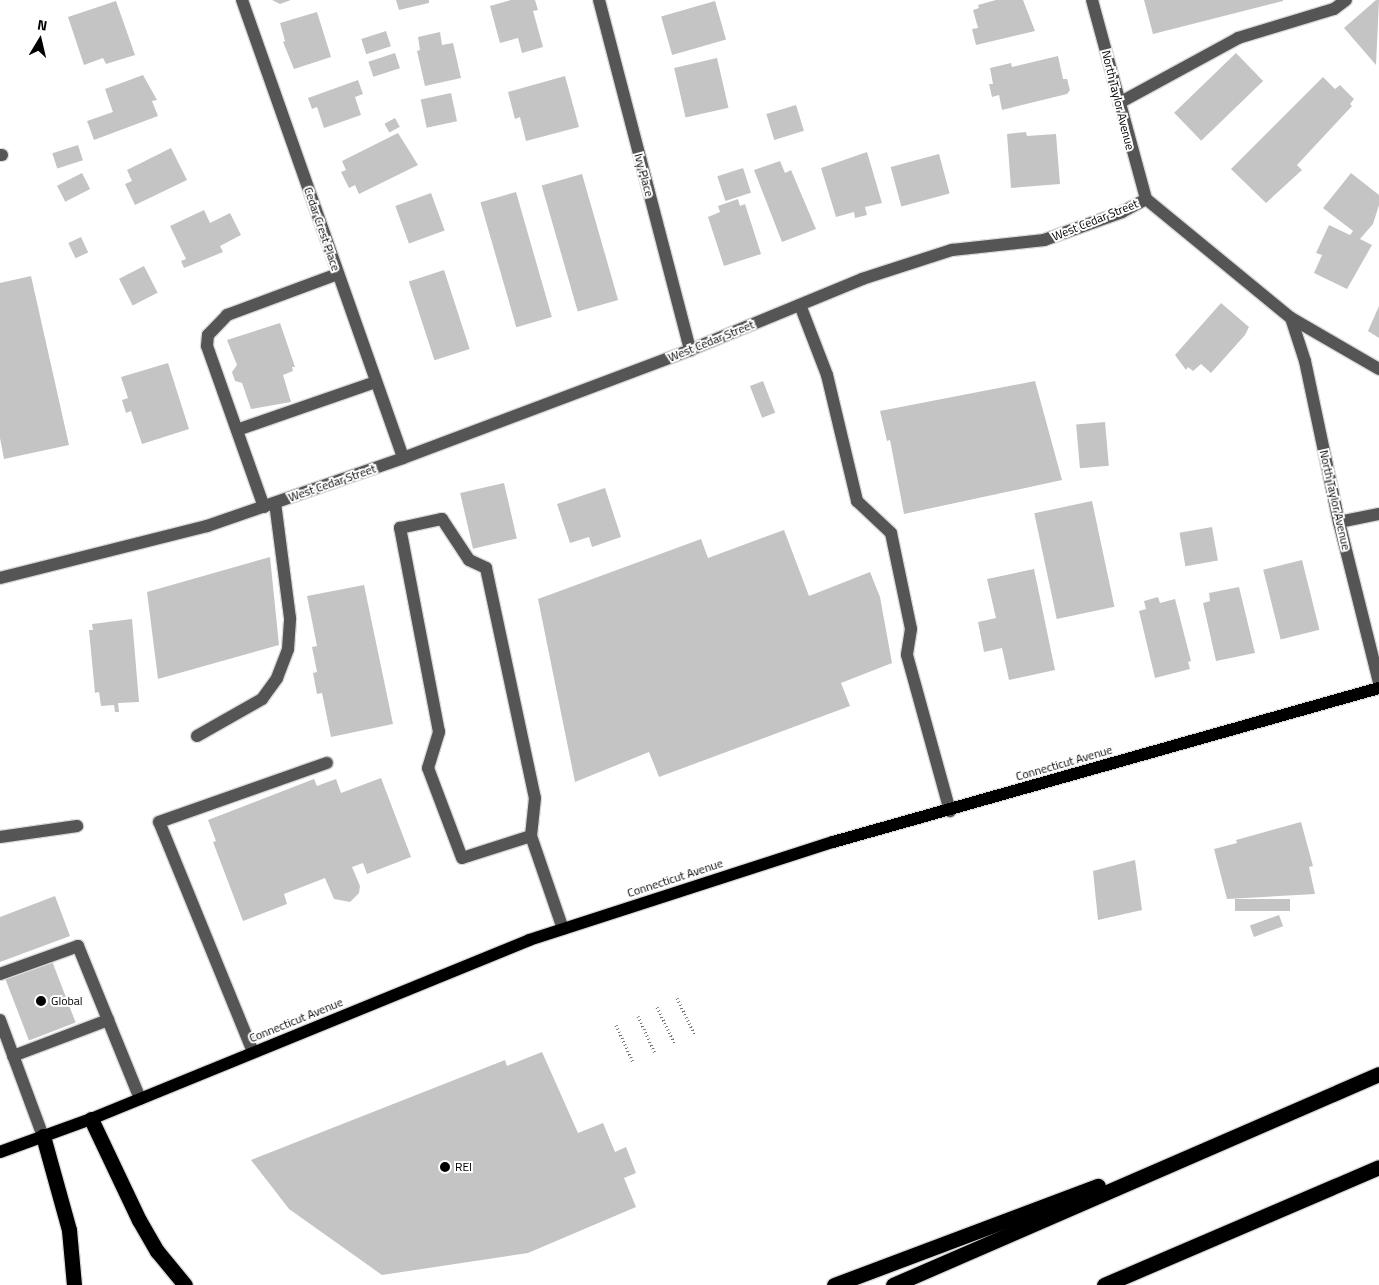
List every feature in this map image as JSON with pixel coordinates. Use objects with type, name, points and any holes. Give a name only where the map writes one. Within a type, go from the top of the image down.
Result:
[{"type":"highway","points":[[893,1285],[1379,1074]]},
{"type":"highway","points":[[834,1285],[1279,1117]]},
{"type":"highway","points":[[91,1119],[157,1251],[185,1285]]},
{"type":"highway","points":[[43,1136],[69,1230],[74,1285]]},
{"type":"highway","points":[[1104,1285],[1379,1167]]},
{"type":"main road","name":"Connecticut Avenue","points":[[0,1152],[91,1119],[253,1052],[563,929],[833,842],[950,811],[1379,688]]},
{"type":"street","name":"Cedar Crest Place","points":[[242,0],[403,458]]},
{"type":"street","name":"Ivy Place","points":[[598,0],[690,350]]},
{"type":"street","name":"North Taylor Avenue","points":[[1092,0],[1146,199]]},
{"type":"street","points":[[1119,103],[1238,38],[1334,9],[1346,0]]},
{"type":"street","name":"West Cedar Street","points":[[0,578],[208,526],[403,458],[690,350],[862,279],[952,250],[1044,240],[1122,212],[1146,199],[1291,318],[1379,369]]},
{"type":"street","points":[[197,736],[262,699],[277,678],[288,649],[290,618],[269,505],[237,430],[207,346],[208,335],[226,315],[338,274]]},
{"type":"street","points":[[800,305],[827,375],[856,501],[891,533],[911,629],[907,656],[950,811]]},
{"type":"street","name":"North Taylor Avenue","points":[[1291,318],[1305,360],[1339,522],[1379,683]]},
{"type":"street","points":[[237,430],[376,382]]},
{"type":"street","points":[[1339,522],[1379,514]]},
{"type":"street","points":[[531,836],[462,858],[428,768],[439,732],[400,528],[442,519],[469,560],[486,568],[536,798],[531,836],[563,929]]},
{"type":"street","points":[[253,1052],[159,822],[327,763]]},
{"type":"street","points":[[0,837],[77,826]]},
{"type":"street","points":[[0,974],[78,946],[140,1098]]},
{"type":"street","points":[[0,1020],[43,1136]]},
{"type":"street","points":[[13,1056],[108,1020]]},
{"type":"path","points":[[678,998],[695,1035]]},
{"type":"path","points":[[657,1007],[675,1044]]},
{"type":"path","points":[[638,1016],[655,1053]]},
{"type":"path","points":[[616,1026],[633,1062]]},
{"type":"building","points":[[272,0],[291,0],[280,4]]},
{"type":"building","points":[[396,0],[429,0],[429,3],[399,10]]},
{"type":"building","points":[[511,0],[535,0],[538,10],[533,11],[543,47],[522,53],[518,38],[500,43],[490,6]]},
{"type":"building","points":[[996,0],[1023,0],[1035,31],[976,45],[972,29],[978,28],[973,10],[979,8],[978,5]]},
{"type":"building","points":[[1144,0],[1283,0],[1283,1],[1153,34]]},
{"type":"building","points":[[1376,0],[1379,0],[1376,65],[1344,28]]},
{"type":"building","points":[[116,1],[135,55],[106,64],[103,58],[84,65],[68,17]]},
{"type":"building","points":[[715,1],[726,39],[672,55],[661,16]]},
{"type":"building","points":[[317,12],[331,57],[294,69],[283,42],[285,41],[280,23]]},
{"type":"building","points":[[386,31],[391,46],[366,54],[361,39]]},
{"type":"building","points":[[440,32],[442,45],[453,43],[461,78],[425,86],[417,51],[420,50],[418,37]]},
{"type":"building","points":[[395,53],[400,68],[373,77],[368,62]]},
{"type":"building","points":[[1236,53],[1263,81],[1201,141],[1174,113]]},
{"type":"building","points":[[1058,56],[1063,79],[1067,79],[1070,90],[1067,94],[1002,110],[999,95],[992,97],[989,84],[993,84],[990,68],[1011,63],[1012,67]]},
{"type":"building","points":[[717,58],[728,108],[686,118],[674,68]]},
{"type":"building","points":[[143,75],[157,100],[152,101],[158,116],[94,140],[87,121],[113,112],[105,89]]},
{"type":"building","points":[[565,76],[579,127],[526,141],[520,117],[515,119],[508,92]]},
{"type":"building","points":[[1323,77],[1335,89],[1340,85],[1354,99],[1350,104],[1352,106],[1297,165],[1302,170],[1266,203],[1231,169]]},
{"type":"building","points":[[358,80],[363,94],[355,97],[361,115],[324,128],[317,107],[312,109],[308,98]]},
{"type":"building","points":[[451,93],[457,121],[427,128],[421,99]]},
{"type":"building","points":[[796,105],[804,131],[774,140],[766,114]]},
{"type":"building","points":[[395,118],[400,127],[389,133],[385,124]]},
{"type":"building","points":[[1026,132],[1027,136],[1056,134],[1060,184],[1011,188],[1007,134]]},
{"type":"building","points":[[398,133],[418,165],[359,194],[355,185],[349,188],[341,172],[346,170],[342,161]]},
{"type":"building","points":[[78,145],[83,160],[57,169],[52,153]]},
{"type":"building","points":[[171,148],[187,180],[135,205],[125,184],[132,181],[127,170]]},
{"type":"building","points":[[867,152],[882,203],[865,207],[867,215],[855,218],[854,212],[836,217],[821,168]]},
{"type":"building","points":[[939,154],[950,194],[901,207],[891,167]]},
{"type":"building","points":[[780,161],[785,173],[791,170],[816,229],[782,242],[754,170]]},
{"type":"building","points":[[743,168],[751,193],[725,201],[717,176]]},
{"type":"building","points":[[82,173],[90,189],[65,202],[57,186]]},
{"type":"building","points":[[1351,173],[1379,195],[1379,205],[1373,224],[1360,239],[1372,245],[1347,289],[1314,273],[1322,255],[1316,253],[1329,225],[1350,235],[1353,231],[1323,208]]},
{"type":"building","points":[[582,174],[618,300],[578,312],[542,186]]},
{"type":"building","points":[[516,192],[552,317],[516,327],[480,202]]},
{"type":"building","points":[[431,193],[445,231],[409,244],[395,206]]},
{"type":"building","points":[[738,199],[740,206],[745,204],[761,254],[724,266],[708,217],[720,212],[718,206]]},
{"type":"building","points":[[204,210],[210,223],[230,213],[241,235],[220,246],[223,252],[184,268],[181,261],[186,259],[170,226]]},
{"type":"building","points":[[81,237],[88,252],[75,258],[68,243]]},
{"type":"building","points":[[144,266],[158,293],[133,305],[119,279]]},
{"type":"building","points":[[444,270],[470,349],[434,360],[409,281]]},
{"type":"building","points":[[31,276],[69,445],[4,459],[0,438],[0,283]]},
{"type":"building","points":[[1221,303],[1249,327],[1245,335],[1211,373],[1201,364],[1193,371],[1188,367],[1186,370],[1175,355]]},
{"type":"building","points":[[1379,306],[1379,338],[1368,331]]},
{"type":"building","points":[[280,323],[295,367],[292,367],[293,371],[283,375],[291,402],[251,409],[242,383],[235,381],[232,372],[237,365],[227,340]]},
{"type":"building","points":[[168,363],[189,429],[142,444],[131,411],[126,413],[122,400],[128,398],[121,377]]},
{"type":"building","points":[[763,381],[775,413],[762,418],[750,386]]},
{"type":"building","points":[[1035,381],[1062,480],[904,514],[890,440],[887,441],[880,411]]},
{"type":"building","points":[[1105,422],[1109,466],[1080,468],[1076,425]]},
{"type":"building","points":[[504,483],[517,539],[473,549],[460,493]]},
{"type":"building","points":[[605,488],[621,537],[592,547],[589,537],[570,543],[557,504]]},
{"type":"building","points":[[1092,501],[1114,607],[1057,619],[1034,513]]},
{"type":"building","points":[[1212,527],[1218,560],[1185,566],[1180,533]]},
{"type":"building","points":[[784,530],[809,596],[870,572],[880,597],[892,663],[841,683],[850,706],[659,777],[649,752],[575,782],[538,599],[701,539],[708,558]]},
{"type":"building","points":[[270,557],[279,645],[158,679],[147,592]]},
{"type":"building","points":[[1302,560],[1319,630],[1281,640],[1263,570]]},
{"type":"building","points":[[1034,569],[1055,670],[1009,680],[1002,648],[984,652],[978,622],[996,618],[987,579]]},
{"type":"building","points":[[364,585],[393,724],[331,737],[322,693],[317,694],[313,673],[317,672],[312,647],[317,646],[307,596]]},
{"type":"building","points":[[1239,587],[1255,653],[1216,661],[1203,603],[1210,601],[1209,593]]},
{"type":"building","points":[[1158,597],[1160,603],[1175,599],[1191,661],[1188,662],[1190,669],[1155,678],[1139,611],[1146,609],[1144,601]]},
{"type":"building","points":[[132,619],[139,702],[118,703],[119,712],[115,712],[114,705],[101,706],[99,692],[95,693],[89,630],[93,630],[92,624]]},
{"type":"building","points":[[381,778],[411,857],[367,874],[363,863],[352,867],[360,886],[359,893],[350,902],[334,899],[325,878],[284,894],[287,904],[243,921],[213,842],[216,841],[208,820],[314,779],[317,786],[336,779],[341,793]]},
{"type":"building","points":[[1301,822],[1313,866],[1309,867],[1315,894],[1227,899],[1214,849],[1237,843],[1236,840]]},
{"type":"building","points":[[1135,860],[1142,910],[1098,920],[1093,871]]},
{"type":"building","points":[[55,896],[70,936],[0,962],[0,917]]},
{"type":"building","points":[[1235,899],[1290,899],[1290,911],[1235,911]]},
{"type":"building","points":[[1279,915],[1283,926],[1254,937],[1250,926]]},
{"type":"building","name":"Global","points":[[52,961],[76,1023],[29,1041],[5,979]]},
{"type":"building","name":"REI","points":[[542,1052],[578,1133],[603,1123],[615,1152],[626,1147],[636,1173],[624,1178],[636,1207],[528,1253],[382,1275],[289,1209],[251,1160],[505,1060],[507,1066]]},
{"type":"place","name":"Global","points":[[41,1001]]},
{"type":"place","name":"REI","points":[[445,1167]]}]
